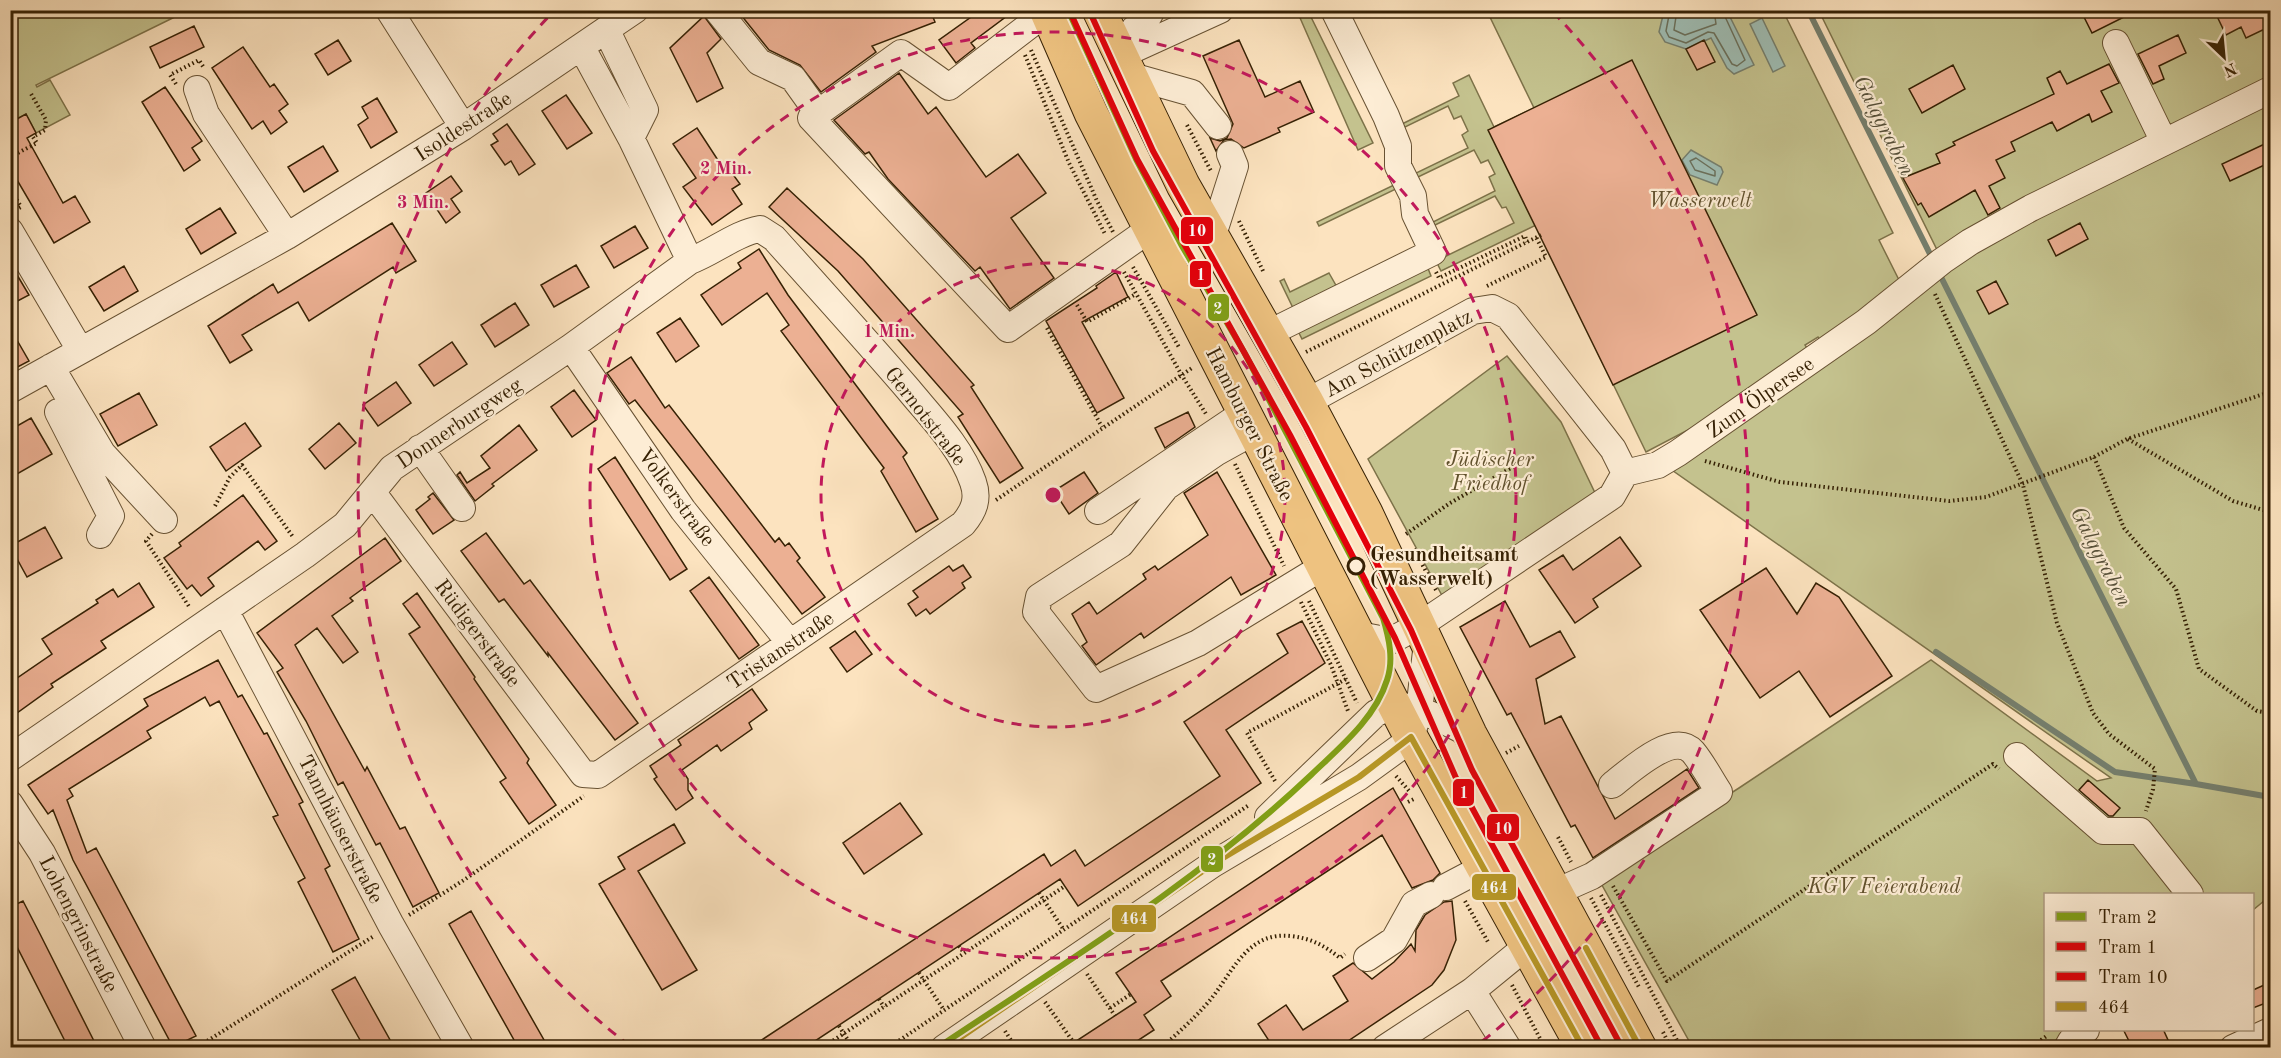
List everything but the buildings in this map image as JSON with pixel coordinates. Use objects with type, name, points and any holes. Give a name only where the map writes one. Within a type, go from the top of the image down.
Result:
[{"type":"main road","points":[[1099,10],[1123,66],[1225,229],[1267,334],[1307,402],[1366,513],[1470,734],[1640,1047]]},
{"type":"main road","name":"Hamburger Straße","points":[[1035,27],[1091,113],[1250,422],[1305,577],[1359,635],[1409,718],[1484,867],[1583,1047]]},
{"type":"street","points":[[389,10],[463,127]]},
{"type":"street","name":"Isoldestraße","points":[[10,390],[287,236],[463,127],[635,10]]},
{"type":"street","points":[[717,10],[759,62],[793,78],[818,112]]},
{"type":"street","points":[[1123,66],[1134,29],[1145,22],[1152,10]]},
{"type":"street","points":[[1123,66],[1220,10]]},
{"type":"street","points":[[1267,334],[1430,254],[1415,214],[1413,196],[1398,166],[1398,146],[1386,116],[1334,10]]},
{"type":"street","points":[[1035,27],[949,87],[901,53],[811,118],[1008,329],[1150,229]]},
{"type":"street","points":[[607,31],[645,110],[631,138]]},
{"type":"street","points":[[2116,43],[2164,142]]},
{"type":"street","points":[[582,48],[631,138],[690,261]]},
{"type":"street","points":[[1123,66],[1192,93],[1218,126]]},
{"type":"street","points":[[197,89],[206,114],[287,236]]},
{"type":"street","name":"Zum Ölpersee","points":[[1625,473],[1658,465],[1678,453],[1866,322],[1926,274],[1987,231],[2271,90]]},
{"type":"street","points":[[1225,229],[1235,166],[1230,154]]},
{"type":"street","name":"Gernotstraße","points":[[690,261],[712,253],[746,231],[760,229],[774,238],[929,414],[962,459],[974,483],[976,497],[983,508]]},
{"type":"street","points":[[10,231],[80,350]]},
{"type":"street","name":"Donnerburgweg","points":[[10,758],[305,555],[345,525],[392,468],[571,347],[690,261]]},
{"type":"street","name":"Am Schützenplatz","points":[[1307,402],[1473,311],[1492,308],[1508,316],[1613,449],[1625,473]]},
{"type":"street","name":"Volkerstraße","points":[[571,347],[683,510],[790,643]]},
{"type":"street","points":[[44,371],[102,453],[164,520]]},
{"type":"street","points":[[44,371],[111,516],[100,535]]},
{"type":"street","points":[[1098,511],[1250,422]]},
{"type":"street","points":[[1250,422],[1217,452],[1166,488],[1121,544],[1039,597],[1036,612],[1096,689],[1198,643],[1305,577]]},
{"type":"street","points":[[420,448],[462,508]]},
{"type":"street","points":[[1359,635],[1390,641],[1423,634],[1612,496],[1625,473]]},
{"type":"street","name":"Rüdigerstraße","points":[[373,493],[584,785]]},
{"type":"street","name":"Tristanstraße","points":[[584,785],[947,536],[983,508]]},
{"type":"street","name":"Tannhäuserstraße","points":[[225,610],[391,925],[461,1047]]},
{"type":"street","points":[[1313,791],[1359,777],[1409,718],[1423,634]]},
{"type":"street","points":[[944,1047],[1213,864],[1313,791],[1376,713],[1409,718],[1470,734]]},
{"type":"street","points":[[1556,892],[1592,876],[1719,792],[1692,751],[1682,746],[1671,745],[1657,752],[1612,784]]},
{"type":"street","points":[[2010,764],[2103,831],[2140,831],[2189,893]]},
{"type":"street","name":"Lohengrinstraße","points":[[10,804],[42,853],[143,1047]]},
{"type":"street","points":[[1367,958],[1394,940],[1414,904],[1484,867]]},
{"type":"street","points":[[1385,1047],[1472,991],[1527,946]]},
{"type":"street","points":[[1472,991],[1508,1047]]},
{"type":"street","points":[[2067,1047],[2084,1031]]},
{"type":"street","points":[[2233,1047],[2261,1038]]},
{"type":"path","points":[[10,13],[15,10]]},
{"type":"path","points":[[1035,27],[1117,252],[1136,294],[1209,419]]},
{"type":"path","points":[[1035,27],[1069,163],[1117,252],[1197,377]]},
{"type":"path","points":[[10,157],[37,143],[33,137],[45,130],[46,120],[30,92]]},
{"type":"path","points":[[1185,119],[1214,176]]},
{"type":"path","points":[[1225,229],[1262,262],[1264,273]]},
{"type":"path","points":[[1430,254],[1439,278],[1525,236],[1527,242]]},
{"type":"path","points":[[1303,354],[1538,236],[1546,257]]},
{"type":"path","points":[[1926,274],[2023,485],[2057,623],[2093,714],[2109,734],[2155,769],[2153,789]]},
{"type":"path","points":[[1068,308],[1076,303],[1087,322],[1136,294]]},
{"type":"path","points":[[1044,321],[1102,427]]},
{"type":"path","points":[[983,508],[1192,368]]},
{"type":"path","points":[[1678,453],[1780,482],[1949,501],[1986,497],[2033,482],[2094,457],[2127,439],[2271,392]]},
{"type":"path","points":[[2127,439],[2233,501],[2271,512]]},
{"type":"path","points":[[1406,534],[1450,503],[1532,456]]},
{"type":"path","points":[[2094,457],[2124,528],[2176,589],[2199,669],[2257,711],[2271,713]]},
{"type":"path","points":[[1234,462],[1305,577],[1312,606],[1346,679],[1247,733],[1278,785]]},
{"type":"path","points":[[215,506],[230,477],[242,465],[305,555]]},
{"type":"path","points":[[146,541],[193,613]]},
{"type":"path","points":[[1419,559],[1440,597]]},
{"type":"path","points":[[1305,577],[1305,610],[1338,683],[1349,715]]},
{"type":"path","points":[[1305,610],[1312,606]]},
{"type":"path","points":[[1510,751],[1519,747]]},
{"type":"path","points":[[1610,881],[1667,981],[1993,764],[2010,764]]},
{"type":"path","points":[[400,920],[464,880],[584,785]]},
{"type":"path","points":[[888,1047],[1258,798]]},
{"type":"path","points":[[1408,802],[1415,799]]},
{"type":"path","points":[[822,1047],[1065,886]]},
{"type":"path","points":[[1597,887],[1681,1047]]},
{"type":"path","points":[[1444,888],[1488,942]]},
{"type":"path","points":[[1039,893],[1064,930]]},
{"type":"path","points":[[999,920],[1004,927]]},
{"type":"path","points":[[196,1047],[383,931]]},
{"type":"path","points":[[1161,1047],[1202,1008],[1245,952],[1261,939],[1276,935],[1310,938],[1340,958],[1359,946],[1367,958]]},
{"type":"path","points":[[959,946],[964,953]]},
{"type":"path","points":[[919,973],[944,1010]]},
{"type":"path","points":[[1089,978],[1115,1016]]},
{"type":"path","points":[[1512,985],[1545,1047]]},
{"type":"path","points":[[1110,1008],[1131,994]]},
{"type":"path","points":[[879,999],[884,1007]]},
{"type":"path","points":[[1048,1005],[1074,1043]]},
{"type":"path","points":[[838,1026],[853,1047]]},
{"type":"path","points":[[2030,1047],[2053,1031]]},
{"type":"path","points":[[1006,1033],[1016,1047]]},
{"type":"green space","points":[[10,11],[187,11],[36,85],[37,87],[50,80],[70,115],[36,133],[26,114],[17,119],[11,108]]},
{"type":"green space","points":[[1297,11],[1308,11],[1373,143],[1358,150]]},
{"type":"green space","name":"Wasserwelt","points":[[1487,11],[1783,11],[1893,233],[1879,240],[1900,282],[1821,342],[1818,337],[1805,345],[1809,351],[1709,419],[1646,452],[1536,225],[1441,271],[1436,261],[1514,223],[1506,207],[1502,208],[1495,196],[1433,226],[1431,223],[1495,191],[1489,177],[1495,174],[1488,160],[1481,163],[1474,150],[1416,178],[1414,174],[1468,148],[1462,135],[1468,131],[1461,116],[1454,119],[1448,106],[1401,129],[1400,125],[1459,96],[1453,83],[1469,75],[1494,127],[1534,108]]},
{"type":"green space","name":"KGV Feierabend","points":[[1819,11],[2270,11],[2270,896],[2254,909],[2254,893],[2044,893],[2044,1031],[2076,1031],[2051,1047],[1693,1048],[1598,878],[1739,788],[1931,660],[2097,781],[2111,778],[1669,468],[1946,268]]},
{"type":"green space","points":[[1396,184],[1398,188],[1319,226],[1317,222]]},
{"type":"green space","points":[[1427,266],[1431,276],[1302,339],[1297,329]]},
{"type":"green space","points":[[1329,273],[1338,289],[1294,310],[1280,281],[1284,279],[1290,292]]},
{"type":"green space","name":"Jüdischer Friedhof","points":[[1507,356],[1561,422],[1597,497],[1445,601],[1368,459]]},
{"type":"water","points":[[1664,11],[1727,11],[1754,65],[1734,74],[1727,68],[1711,38],[1686,49],[1665,42],[1659,32]]},
{"type":"water","points":[[1762,18],[1785,66],[1773,72],[1750,24]]},
{"type":"water","points":[[1691,150],[1721,167],[1723,172],[1717,185],[1690,175],[1682,160]]},
{"type":"waterway","name":"Galggraben","points":[[1808,10],[1931,256]]},
{"type":"waterway","name":"Galggraben","points":[[1941,277],[2196,784],[2270,797]]},
{"type":"waterway","points":[[1936,652],[2115,772],[2196,784]]},
{"type":"tram line","name":"2","points":[[937,1048],[1177,886],[1268,814],[1333,754],[1365,720],[1381,694],[1390,665],[1389,641],[1383,618],[1244,352],[1182,246],[1136,159],[1068,10]]},
{"type":"tram line","name":"10","points":[[1089,10],[1153,151],[1306,427],[1411,630],[1472,770],[1620,1044]]},
{"type":"tram line","name":"1","points":[[1071,14],[1137,159],[1290,435],[1395,638],[1456,778],[1602,1048]]},
{"type":"transit line","name":"464","points":[[945,1048],[1213,864],[1359,777],[1411,737],[1583,1048]]},
{"type":"transit line","name":"464","points":[[1586,948],[1640,1048]]},
{"type":"place","name":"Gesundheitsamt (Wasserwelt)","points":[[1356,566]]}]
